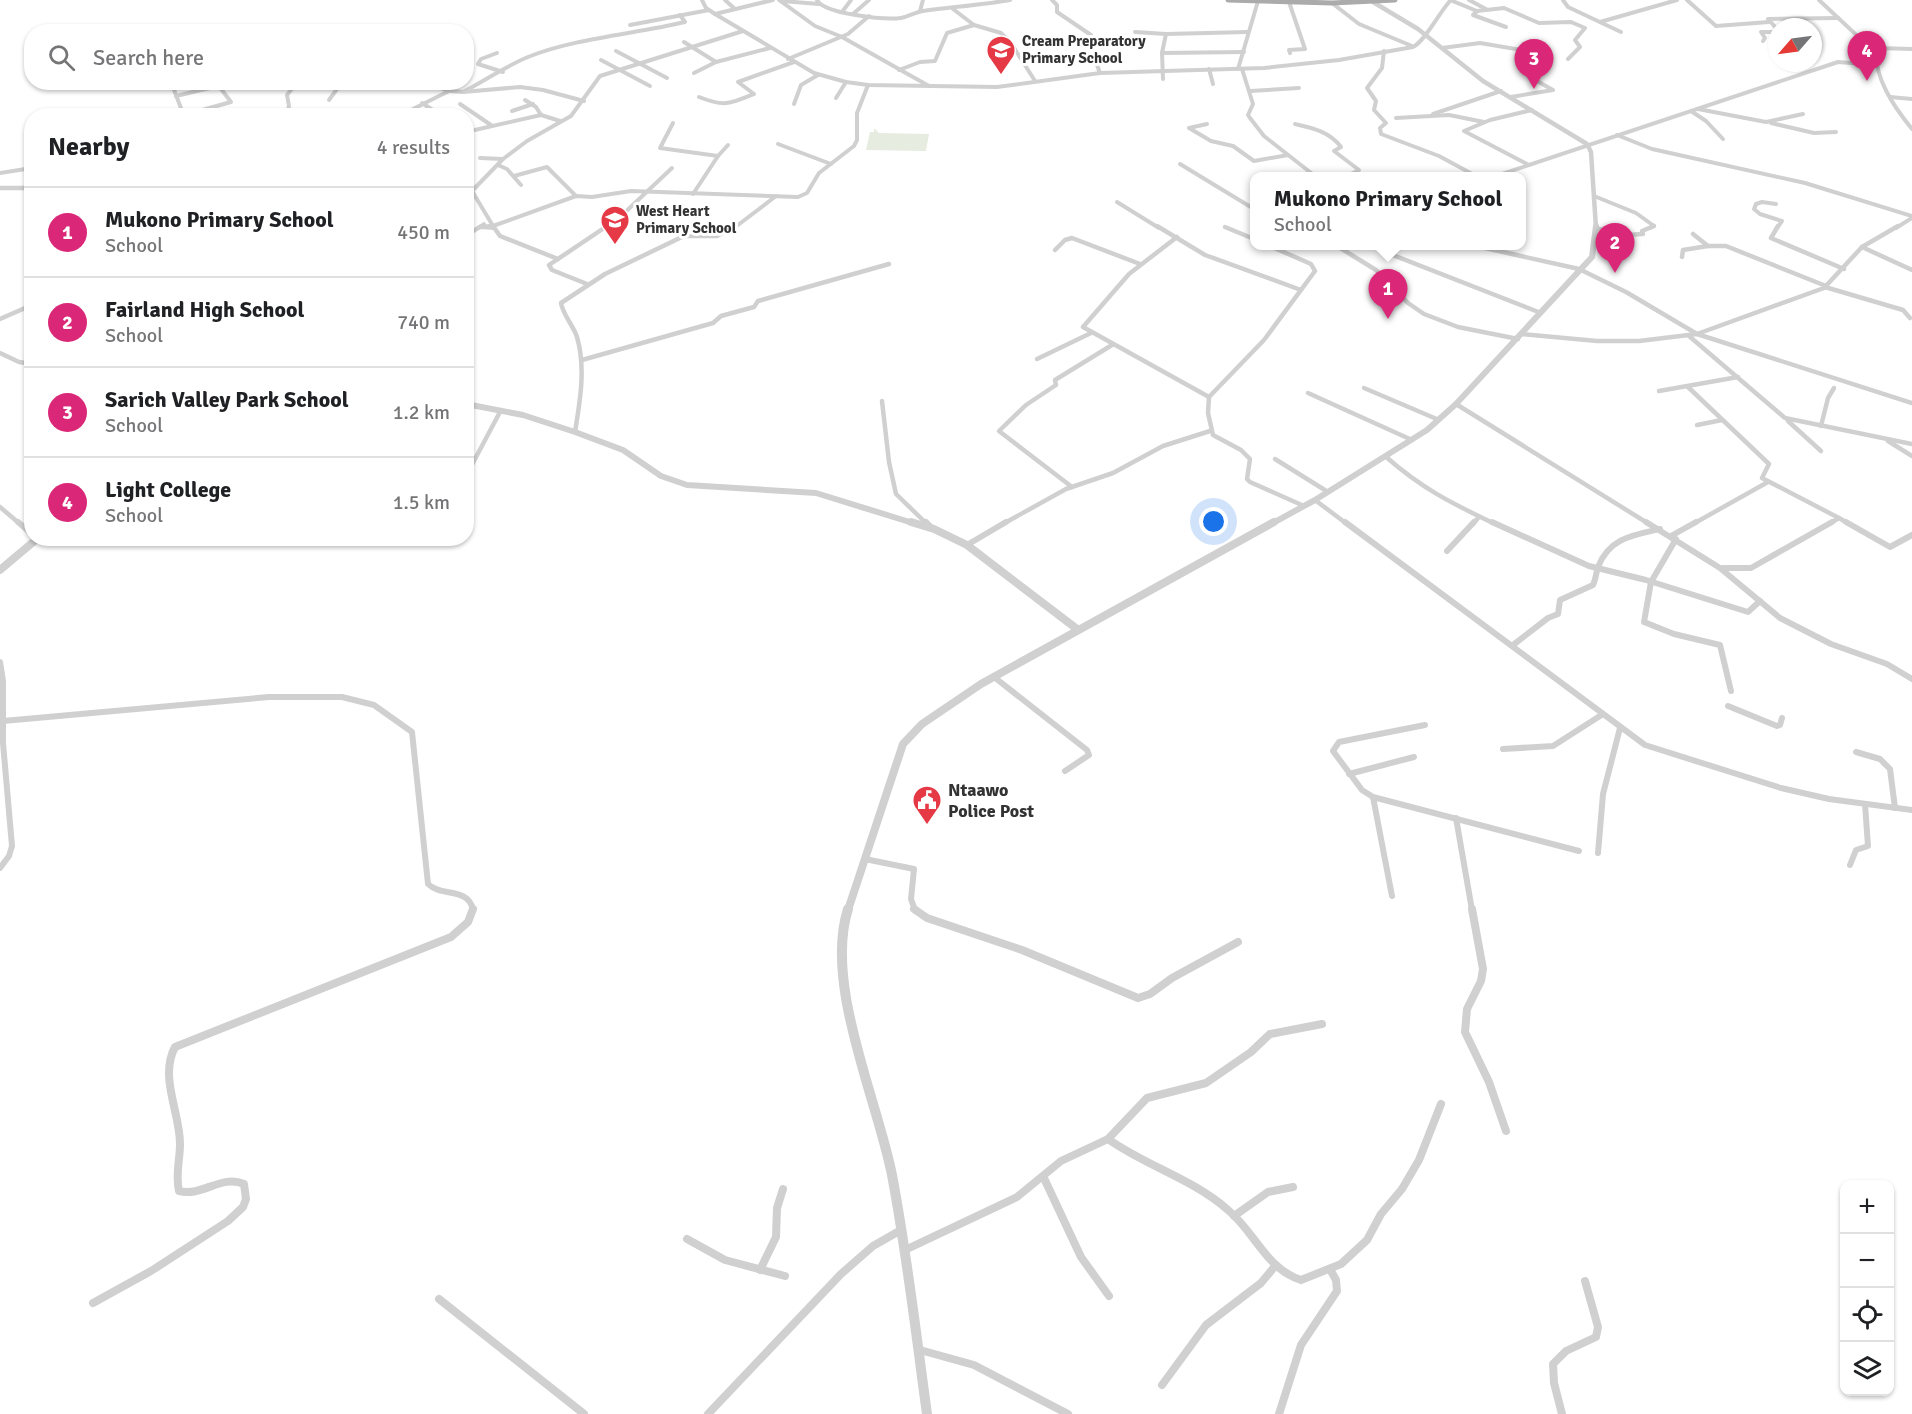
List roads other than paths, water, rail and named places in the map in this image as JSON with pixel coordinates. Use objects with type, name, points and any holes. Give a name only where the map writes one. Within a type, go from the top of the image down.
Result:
[{"type":"main road","points":[[1228,0],[1289,2],[1395,0]]},
{"type":"street","points":[[702,0],[703,5],[715,14],[818,75],[868,85],[997,87],[1100,73],[1240,69],[1322,62],[1421,43],[1425,34],[1450,1],[1477,11],[1506,8],[1539,23],[1571,22],[1584,27],[1575,40],[1580,47],[1568,59]]},
{"type":"street","points":[[725,0],[735,9]]},
{"type":"street","points":[[715,14],[773,0]]},
{"type":"street","points":[[779,0],[818,2],[842,12],[903,18],[920,11],[953,9],[1010,0]]},
{"type":"street","points":[[779,0],[815,26],[842,37],[929,86]]},
{"type":"street","points":[[842,12],[851,0]]},
{"type":"street","points":[[853,14],[868,0]]},
{"type":"street","points":[[920,11],[923,0]]},
{"type":"street","points":[[1052,0],[1057,5],[1057,12],[1091,35],[1093,54],[1100,73]]},
{"type":"street","points":[[1469,0],[1487,9]]},
{"type":"street","points":[[1563,0],[1567,3],[1566,6],[1621,32]]},
{"type":"street","points":[[1600,22],[1677,0]]},
{"type":"street","points":[[1687,0],[1716,26],[1768,22]]},
{"type":"street","points":[[1819,0],[1866,44],[1876,48],[1912,49]]},
{"type":"street","points":[[1258,1],[1240,69],[1254,107],[1248,115],[1264,136],[1309,172]]},
{"type":"street","points":[[1289,2],[1305,49],[1289,50],[1290,53]]},
{"type":"street","points":[[1334,2],[1342,15],[1354,23],[1413,46]]},
{"type":"street","points":[[927,1414],[920,1350],[891,1172],[842,975],[841,944],[846,916],[903,744],[922,724],[993,677],[1077,629],[1315,501],[1412,440],[1456,404],[1592,257],[1595,228],[1594,196],[1591,152],[1587,144],[1470,71],[1425,34],[1373,2]]},
{"type":"street","points":[[1655,2],[1660,4]]},
{"type":"street","points":[[953,9],[974,25],[1001,33],[1011,44],[1035,81]]},
{"type":"street","points":[[630,25],[709,10]]},
{"type":"street","points":[[1477,11],[1473,15],[1506,27]]},
{"type":"street","points":[[474,86],[528,57],[599,38],[639,33],[685,22],[680,15]]},
{"type":"street","points":[[788,59],[842,37],[869,16]]},
{"type":"street","points":[[1822,18],[1839,18]]},
{"type":"street","points":[[900,70],[920,62],[935,61],[948,32],[974,25]]},
{"type":"street","points":[[474,187],[503,159],[527,141],[570,116],[584,101],[597,78],[635,63],[742,31]]},
{"type":"street","points":[[1135,32],[1166,34],[1248,32]]},
{"type":"street","points":[[1763,41],[1765,40],[1761,32],[1768,32]]},
{"type":"street","points":[[1163,79],[1162,52],[1166,34]]},
{"type":"street","points":[[684,42],[716,62]]},
{"type":"street","points":[[1442,48],[1480,43],[1527,51]]},
{"type":"street","points":[[694,74],[716,62],[770,48]]},
{"type":"street","points":[[1876,48],[1874,56],[1876,65],[1890,97],[1903,120],[1912,129]]},
{"type":"street","points":[[616,51],[667,78]]},
{"type":"street","points":[[1384,51],[1382,68],[1367,88],[1376,102],[1374,110],[1386,123],[1380,128],[1381,134],[1439,156],[1467,172]]},
{"type":"street","points":[[1162,52],[1244,52]]},
{"type":"street","points":[[497,53],[481,59],[478,64],[503,72]]},
{"type":"street","points":[[601,60],[650,86]]},
{"type":"street","points":[[699,97],[716,106],[726,106],[754,94],[738,82],[794,62]]},
{"type":"street","points":[[1510,172],[1587,144],[1838,62],[1876,65]]},
{"type":"street","points":[[1209,69],[1213,84]]},
{"type":"street","points":[[794,104],[801,85],[818,75]]},
{"type":"street","points":[[1511,97],[1553,90],[1528,76]]},
{"type":"street","points":[[836,98],[846,82]]},
{"type":"street","points":[[481,227],[493,226],[576,196],[591,197],[624,192],[803,195],[819,173],[854,146],[857,140],[857,112],[868,85]]},
{"type":"street","points":[[447,90],[463,92],[520,87],[543,90],[584,101]]},
{"type":"street","points":[[1250,91],[1299,88]]},
{"type":"street","points":[[174,90],[181,108]]},
{"type":"street","points":[[176,96],[198,90]]},
{"type":"street","points":[[207,108],[231,102],[223,90]]},
{"type":"street","points":[[288,108],[287,95],[291,90]]},
{"type":"street","points":[[328,100],[336,90]]},
{"type":"street","points":[[463,92],[467,90]]},
{"type":"street","points":[[413,108],[450,91]]},
{"type":"street","points":[[1426,118],[1501,91]]},
{"type":"street","points":[[1890,97],[1912,99]]},
{"type":"street","points":[[525,100],[533,104],[541,115]]},
{"type":"street","points":[[422,103],[430,108]]},
{"type":"street","points":[[460,104],[466,108]]},
{"type":"street","points":[[512,111],[533,104]]},
{"type":"street","points":[[1697,109],[1826,135],[1836,132]]},
{"type":"street","points":[[1529,165],[1477,140],[1464,131],[1485,122],[1532,110]]},
{"type":"street","points":[[1691,111],[1706,121],[1723,139]]},
{"type":"street","points":[[474,113],[491,125]]},
{"type":"street","points":[[1768,122],[1803,114]]},
{"type":"street","points":[[474,130],[541,115],[560,121]]},
{"type":"street","points":[[1396,118],[1449,115],[1485,122]]},
{"type":"street","points":[[673,123],[660,148],[675,152],[718,156]]},
{"type":"street","points":[[1208,124],[1189,128],[1211,141],[1233,146],[1254,161],[1288,155]]},
{"type":"street","points":[[1295,124],[1322,132],[1338,142],[1341,147],[1334,151],[1359,170],[1356,172]]},
{"type":"street","points":[[1617,135],[1652,149],[1805,183],[1912,217]]},
{"type":"street","points":[[778,144],[831,164]]},
{"type":"street","points":[[693,194],[728,145]]},
{"type":"street","points":[[480,158],[503,159]]},
{"type":"street","points":[[1180,164],[1250,207]]},
{"type":"street","points":[[498,165],[514,176],[521,185]]},
{"type":"street","points":[[514,176],[547,167],[576,196]]},
{"type":"street","points":[[0,173],[24,168]]},
{"type":"street","points":[[587,284],[549,268],[558,259],[606,229],[672,168]]},
{"type":"street","points":[[0,188],[24,188]]},
{"type":"street","points":[[575,432],[583,385],[582,360],[574,326],[561,308],[561,303],[587,284],[641,255],[690,234],[709,236],[721,234],[776,196]]},
{"type":"street","points":[[1594,196],[1641,216],[1652,222],[1654,226],[1642,231],[1643,234],[1630,235],[1595,228]]},
{"type":"street","points":[[474,198],[500,236],[558,259]]},
{"type":"street","points":[[1117,202],[1209,256],[1301,290]]},
{"type":"street","points":[[1776,204],[1762,202],[1756,204],[1754,210],[1782,220],[1771,238],[1844,269]]},
{"type":"street","points":[[1344,250],[1375,269],[1399,296],[1424,314],[1452,325],[1520,336],[1639,341],[1697,334],[1767,307],[1796,300],[1826,286],[1862,247],[1912,217]]},
{"type":"street","points":[[474,231],[489,220]]},
{"type":"street","points":[[1225,227],[1250,237]]},
{"type":"street","points":[[1693,234],[1708,246]]},
{"type":"street","points":[[1177,237],[1140,264],[1084,323],[1084,329],[1209,397]]},
{"type":"street","points":[[1056,250],[1065,240],[1072,238],[1140,264]]},
{"type":"street","points":[[1682,257],[1683,250],[1726,246],[1826,286],[1903,310],[1910,318]]},
{"type":"street","points":[[1862,247],[1912,270]]},
{"type":"street","points":[[1281,250],[1315,268],[1301,290],[1246,361],[1209,397],[1210,431],[1216,438],[1250,459],[1247,479],[1250,482],[1304,506]]},
{"type":"street","points":[[1380,250],[1541,313]]},
{"type":"street","points":[[1494,250],[1579,269],[1626,292],[1697,334],[1911,402]]},
{"type":"street","points":[[582,360],[713,323],[719,321],[721,316],[754,307],[758,301],[889,264]]},
{"type":"street","points":[[0,319],[24,308]]},
{"type":"street","points":[[1037,359],[1091,333]]},
{"type":"street","points":[[1689,336],[1738,376],[1821,451]]},
{"type":"street","points":[[1072,487],[1006,439],[999,431],[1026,405],[1056,385],[1055,380],[1112,345]]},
{"type":"street","points":[[0,353],[24,363]]},
{"type":"street","points":[[1659,391],[1738,376]]},
{"type":"street","points":[[1688,387],[1769,464],[1762,478],[1768,482],[1890,547],[1912,535]]},
{"type":"street","points":[[1364,388],[1439,420]]},
{"type":"street","points":[[1821,426],[1828,398],[1834,388]]},
{"type":"street","points":[[1308,393],[1412,440]]},
{"type":"street","points":[[882,401],[889,462],[896,494],[934,529]]},
{"type":"street","points":[[1456,404],[1720,568],[1792,625],[1831,644],[1869,656],[1912,679]]},
{"type":"street","points":[[474,405],[501,410],[575,432],[623,450],[661,476],[676,482],[702,488],[816,493],[934,529],[967,545],[1077,629]]},
{"type":"street","points":[[474,461],[501,410]]},
{"type":"street","points":[[1785,418],[1912,444]]},
{"type":"street","points":[[1697,425],[1722,420]]},
{"type":"street","points":[[967,545],[1040,502],[1072,487],[1113,473],[1163,446],[1210,431]]},
{"type":"street","points":[[1884,439],[1912,456]]},
{"type":"street","points":[[1384,456],[1425,489],[1478,518],[1598,568],[1748,612],[1760,601]]},
{"type":"street","points":[[1275,459],[1328,492]]},
{"type":"street","points":[[1731,691],[1726,682],[1724,654],[1720,645],[1674,634],[1644,622],[1651,582],[1673,538],[1768,482]]},
{"type":"street","points":[[1315,501],[1513,645],[1645,745],[1781,788],[1865,804],[1912,810]]},
{"type":"street","points":[[0,507],[24,527]]},
{"type":"street","points":[[1447,551],[1478,518]]},
{"type":"street","points":[[1720,568],[1730,570],[1751,568],[1839,518]]},
{"type":"street","points":[[1513,645],[1548,618],[1558,614],[1560,600],[1593,585],[1598,568],[1613,542],[1620,538],[1660,529]]},
{"type":"street","points":[[0,570],[28,546]]},
{"type":"street","points":[[0,662],[12,846],[9,856],[0,868]]},
{"type":"street","points":[[993,677],[1087,750],[1089,755],[1065,771]]},
{"type":"street","points":[[3,721],[269,698],[342,697],[374,705],[412,732],[428,884],[435,890],[461,894],[468,900],[473,912],[470,922],[463,930],[451,937],[175,1047],[167,1060],[180,1145],[176,1182],[179,1191],[185,1194],[197,1192],[225,1180],[234,1180],[244,1184],[246,1199],[243,1207],[228,1221],[151,1271],[93,1303]]},
{"type":"street","points":[[1728,706],[1777,726],[1780,725],[1782,718]]},
{"type":"street","points":[[1503,749],[1553,746],[1603,714]]},
{"type":"street","points":[[1425,724],[1338,742],[1333,751],[1362,790],[1373,797],[1579,851]]},
{"type":"street","points":[[1598,853],[1603,794],[1620,728]]},
{"type":"street","points":[[1856,752],[1882,759],[1891,767],[1894,772],[1895,808]]},
{"type":"street","points":[[1349,774],[1414,757]]},
{"type":"street","points":[[1373,797],[1392,896]]},
{"type":"street","points":[[1850,865],[1856,850],[1868,846],[1865,804]]},
{"type":"street","points":[[1456,818],[1483,969],[1480,983],[1475,988],[1465,1013],[1464,1027],[1469,1044],[1486,1075],[1506,1131]]},
{"type":"street","points":[[865,859],[914,869],[911,902],[915,912],[922,917],[970,932],[1082,974],[1131,997],[1143,997],[1150,994],[1172,978],[1238,942]]},
{"type":"street","points":[[905,1250],[1017,1197],[1061,1161],[1108,1138],[1148,1098],[1213,1079],[1251,1052],[1270,1034],[1322,1024]]},
{"type":"street","points":[[1108,1138],[1131,1156],[1207,1194],[1234,1216],[1276,1266],[1294,1279],[1301,1280],[1341,1264],[1367,1240],[1381,1214],[1401,1189],[1419,1160],[1441,1104]]},
{"type":"street","points":[[1043,1176],[1081,1257],[1109,1296]]},
{"type":"street","points":[[1234,1216],[1260,1194],[1279,1186],[1293,1187]]},
{"type":"street","points":[[760,1270],[776,1237],[777,1208],[783,1189]]},
{"type":"street","points":[[708,1414],[841,1274],[873,1246],[902,1230]]},
{"type":"street","points":[[687,1239],[725,1260],[785,1276]]},
{"type":"street","points":[[1162,1384],[1206,1325],[1260,1283],[1276,1266]]},
{"type":"street","points":[[1279,1414],[1301,1345],[1337,1291],[1336,1280],[1330,1269]]},
{"type":"street","points":[[1562,1414],[1553,1379],[1552,1363],[1557,1356],[1596,1338],[1598,1327],[1585,1281]]},
{"type":"street","points":[[439,1299],[584,1414]]},
{"type":"street","points":[[920,1350],[974,1365],[1068,1414]]},
{"type":"place","name":"Cream Preparatory Primary School","points":[[1001,76]]},
{"type":"place","name":"Light College","points":[[1867,81]]},
{"type":"place","name":"Sarich Valley Park School","points":[[1534,89]]},
{"type":"place","name":"West Heart Primary School","points":[[615,246]]},
{"type":"place","name":"Fairland High School","points":[[1615,273]]},
{"type":"place","name":"Mukono Primary School","points":[[1388,319]]},
{"type":"place","name":"Ntaawo Police Post","points":[[927,826]]}]
